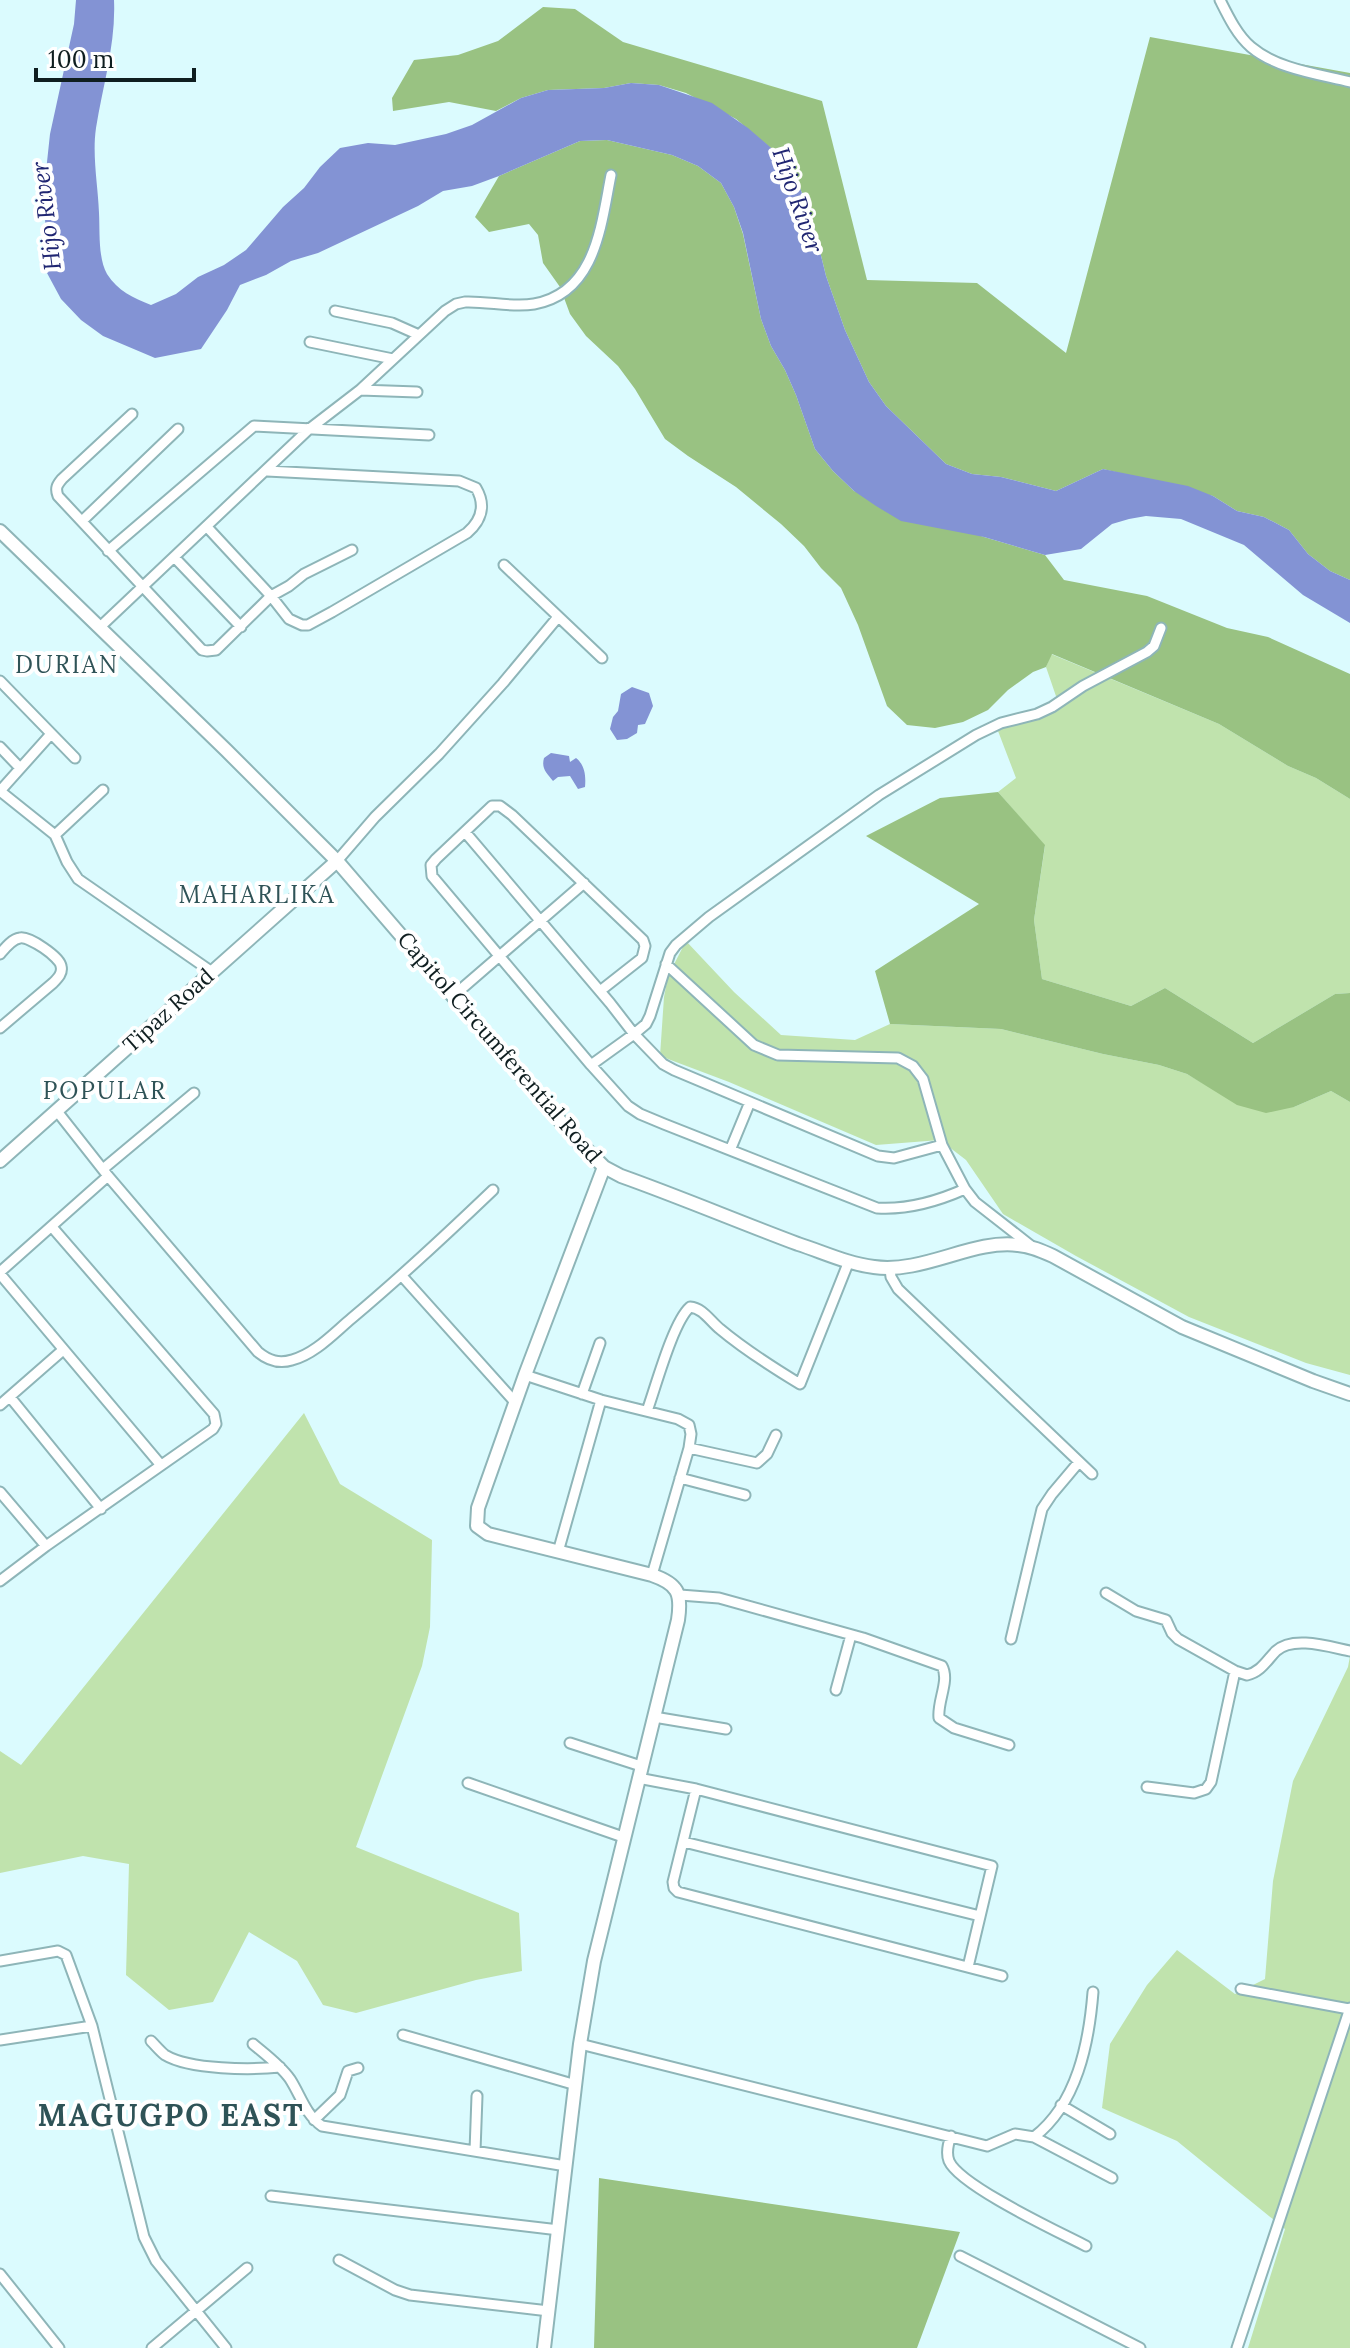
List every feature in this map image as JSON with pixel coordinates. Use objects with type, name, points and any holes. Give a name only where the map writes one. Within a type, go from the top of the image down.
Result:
[{"type":"street","points":[[1220,0],[1250,47],[1284,64],[1350,82]]},
{"type":"street","points":[[100,627],[308,430],[360,390],[456,304],[479,301],[535,304],[566,291],[580,278],[591,261],[611,175]]},
{"type":"street","points":[[335,311],[392,323],[419,335]]},
{"type":"street","points":[[310,342],[393,359]]},
{"type":"street","points":[[360,390],[417,392]]},
{"type":"street","points":[[132,414],[57,485],[58,496],[202,650],[216,650],[271,596],[304,574],[352,550]]},
{"type":"street","points":[[108,551],[254,426],[429,435]]},
{"type":"street","points":[[82,521],[178,429]]},
{"type":"street","points":[[207,527],[289,619],[296,624],[308,625],[467,533],[480,518],[483,506],[476,488],[449,479],[267,471]]},
{"type":"street","name":"Capitol Circumferential Road","points":[[1,535],[100,627],[337,861],[574,1137],[604,1167],[770,1233],[873,1267],[890,1269],[910,1266],[997,1245],[1033,1247],[1182,1327],[1298,1376],[1350,1394]]},
{"type":"street","points":[[175,558],[241,627]]},
{"type":"street","points":[[504,565],[602,658]]},
{"type":"street","points":[[337,861],[375,817],[439,754],[558,617]]},
{"type":"street","points":[[591,1065],[646,1024],[666,964],[676,945],[709,917],[879,795],[976,735],[1001,723],[1052,707],[1093,680],[1147,652],[1154,646],[1161,628]]},
{"type":"street","points":[[0,681],[75,758]]},
{"type":"street","points":[[51,734],[0,791],[55,835],[78,879],[212,972]]},
{"type":"street","points":[[0,747],[20,768]]},
{"type":"street","points":[[55,835],[103,790]]},
{"type":"street","points":[[600,991],[642,958],[643,940],[512,815],[500,806],[492,806],[436,859],[430,871],[628,1106],[640,1114],[877,1208],[894,1209],[946,1198],[965,1189]]},
{"type":"street","points":[[465,832],[634,1034],[663,1064],[887,1158],[942,1145]]},
{"type":"street","name":"Tipaz Road","points":[[0,1161],[337,861]]},
{"type":"street","points":[[452,997],[584,883]]},
{"type":"street","points":[[0,954],[11,942],[24,938],[31,940],[62,966],[60,975],[53,983],[0,1028]]},
{"type":"street","points":[[666,964],[754,1045],[778,1055],[898,1058],[913,1066],[923,1079],[942,1145],[965,1189],[975,1202],[1033,1247]]},
{"type":"street","points":[[160,1464],[0,1273],[194,1093]]},
{"type":"street","points":[[731,1148],[750,1102]]},
{"type":"street","points":[[56,1110],[258,1352],[275,1362],[305,1356],[321,1345],[402,1276],[493,1190]]},
{"type":"street","points":[[544,2348],[580,2044],[594,1961],[678,1620],[680,1595],[674,1586],[652,1575],[488,1534],[477,1526],[478,1508],[515,1402],[604,1167]]},
{"type":"street","points":[[0,1581],[213,1429],[216,1419],[52,1227]]},
{"type":"street","points":[[647,1411],[674,1336],[690,1307],[698,1308],[744,1347],[800,1384],[849,1261]]},
{"type":"street","points":[[890,1269],[898,1289],[1092,1474]]},
{"type":"street","points":[[402,1276],[515,1402]]},
{"type":"street","points":[[582,1394],[600,1343]]},
{"type":"street","points":[[0,1405],[63,1350]]},
{"type":"street","points":[[525,1375],[601,1400],[685,1421],[691,1434],[689,1448],[652,1575]]},
{"type":"street","points":[[10,1397],[101,1509]]},
{"type":"street","points":[[558,1552],[601,1400]]},
{"type":"street","points":[[689,1448],[757,1463],[763,1460],[776,1435]]},
{"type":"street","points":[[1011,1639],[1042,1509],[1079,1462]]},
{"type":"street","points":[[680,1478],[745,1495]]},
{"type":"street","points":[[0,1492],[46,1546]]},
{"type":"street","points":[[1106,1593],[1136,1611],[1166,1620],[1178,1639],[1247,1675],[1253,1674],[1279,1648],[1289,1644],[1304,1643],[1350,1651]]},
{"type":"street","points":[[680,1595],[719,1598],[851,1635],[942,1666],[946,1674],[938,1711],[943,1723],[1009,1745]]},
{"type":"street","points":[[836,1690],[851,1635]]},
{"type":"street","points":[[1147,1787],[1194,1793],[1206,1789],[1211,1782],[1235,1671]]},
{"type":"street","points":[[654,1717],[726,1729]]},
{"type":"street","points":[[570,1743],[640,1772],[696,1789],[992,1866],[968,1967]]},
{"type":"street","points":[[468,1783],[623,1837]]},
{"type":"street","points":[[696,1789],[673,1882],[678,1892],[1002,1976]]},
{"type":"street","points":[[684,1842],[980,1916]]},
{"type":"street","points":[[0,1961],[52,1951],[63,1952],[92,2026],[144,2237],[156,2261],[226,2348]]},
{"type":"street","points":[[1237,2348],[1350,2009],[1241,1989]]},
{"type":"street","points":[[1034,2137],[1061,2105],[1086,2048],[1093,1992]]},
{"type":"street","points":[[0,2040],[92,2026]]},
{"type":"street","points":[[403,2035],[576,2085]]},
{"type":"street","points":[[151,2041],[165,2055],[186,2062],[252,2070],[280,2067]]},
{"type":"street","points":[[253,2044],[280,2067],[314,2120],[322,2126],[566,2166]]},
{"type":"street","points":[[580,2044],[987,2146],[1015,2134],[1034,2137],[1112,2178]]},
{"type":"street","points":[[314,2120],[340,2095],[348,2071],[358,2068]]},
{"type":"street","points":[[475,2151],[477,2096]]},
{"type":"street","points":[[1061,2105],[1110,2134]]},
{"type":"street","points":[[951,2136],[949,2160],[965,2177],[996,2199],[1086,2246]]},
{"type":"street","points":[[271,2196],[559,2230]]},
{"type":"street","points":[[960,2256],[1140,2348]]},
{"type":"street","points":[[339,2260],[410,2295],[549,2311]]},
{"type":"street","points":[[152,2348],[247,2268]]},
{"type":"street","points":[[0,2274],[59,2348]]},
{"type":"green space","points":[[543,7],[575,9],[623,42],[822,101],[867,280],[977,283],[1066,353],[1150,37],[1350,73],[1350,580],[1330,571],[1308,554],[1289,530],[1264,517],[1237,511],[1213,496],[1103,469],[1056,491],[1001,477],[972,474],[946,464],[886,406],[869,382],[845,330],[826,276],[812,219],[791,165],[736,119],[686,93],[659,85],[631,83],[604,88],[548,90],[521,98],[496,111],[449,102],[393,111],[392,98],[414,60],[458,55],[498,41]]},
{"type":"green space","points":[[607,140],[672,155],[698,166],[721,183],[734,207],[743,234],[761,319],[796,395],[815,449],[854,491],[1045,555],[1064,580],[1147,596],[1227,628],[1268,637],[1350,674],[1350,799],[1219,724],[1052,654],[1046,667],[1033,672],[1008,690],[988,710],[963,722],[935,728],[907,725],[887,706],[858,625],[841,588],[781,524],[736,487],[665,439],[618,366],[586,336],[570,314],[560,287],[543,263],[538,235],[529,224],[489,232],[475,217],[499,176],[580,141]]},
{"type":"green space","points":[[1051,654],[1219,724],[1350,799],[1350,993],[1335,994],[1253,1043],[1165,988],[1131,1006],[1042,979],[1034,920],[1045,846],[998,792],[1016,778],[998,731],[1058,702],[1046,667]]},
{"type":"green space","points":[[998,792],[1045,845],[1034,920],[1042,979],[1131,1006],[1165,988],[1253,1043],[1335,994],[1350,993],[1350,1102],[1331,1091],[1294,1107],[1266,1113],[1237,1105],[1187,1074],[1159,1065],[1001,1029],[890,1024],[875,971],[979,904],[866,836],[940,798]]},
{"type":"green space","points":[[686,941],[734,992],[781,1035],[855,1040],[890,1024],[1001,1029],[1159,1065],[1187,1074],[1211,1088],[1294,1107],[1331,1091],[1350,1102],[1350,1375],[1306,1363],[1189,1317],[1076,1256],[1003,1214],[966,1160],[940,1140],[876,1145],[660,1056],[668,976]]},
{"type":"green space","points":[[304,1413],[340,1484],[432,1540],[430,1627],[422,1666],[356,1847],[519,1913],[522,1971],[476,1980],[356,2013],[323,2005],[297,1961],[249,1932],[213,2002],[169,2010],[126,1975],[129,1864],[83,1856],[0,1873],[0,1751],[21,1765]]},
{"type":"green space","points":[[1350,1656],[1350,2348],[1248,2348],[1285,2229],[1177,2141],[1102,2108],[1110,2044],[1147,1985],[1177,1950],[1235,1994],[1265,1979],[1273,1881],[1293,1781],[1348,1667]]},
{"type":"green space","points":[[599,2178],[960,2232],[917,2348],[594,2348]]},
{"type":"water","name":"Hijo River","points":[[76,0],[114,0],[111,48],[95,139],[100,245],[102,260],[111,280],[138,300],[151,305],[176,294],[198,277],[246,250],[340,148],[368,143],[395,145],[446,134],[472,125],[521,98],[548,90],[604,88],[631,83],[659,85],[712,103],[748,128],[791,165],[812,219],[826,276],[845,330],[869,382],[886,406],[946,464],[972,474],[1001,477],[1056,491],[1103,469],[1188,486],[1213,496],[1237,511],[1264,517],[1289,530],[1308,554],[1330,571],[1350,580],[1350,623],[1303,595],[1244,545],[1181,519],[1146,516],[1129,519],[1112,524],[1081,549],[1045,555],[984,537],[901,521],[876,506],[854,491],[815,449],[796,395],[761,319],[743,233],[721,183],[698,166],[672,155],[607,140],[580,141],[472,186],[443,191],[318,253],[291,261],[240,285],[201,349],[155,358],[103,336],[81,320],[61,299],[47,273],[44,190],[50,134],[74,24]]},
{"type":"water","points":[[632,687],[649,693],[653,706],[645,724],[638,725],[637,733],[617,740],[610,729],[613,717],[618,711],[621,694]]},
{"type":"water","points":[[551,753],[569,756],[570,762],[576,758],[579,761],[584,771],[585,787],[578,789],[570,776],[558,777],[553,781],[543,765],[544,758]]},
{"type":"district","name":"DURIAN","points":[[67,664]]},
{"type":"district","name":"MAHARLIKA","points":[[257,894]]},
{"type":"district","name":"POPULAR","points":[[105,1090]]},
{"type":"district","name":"MAGUGPO EAST","points":[[171,2115]]}]
